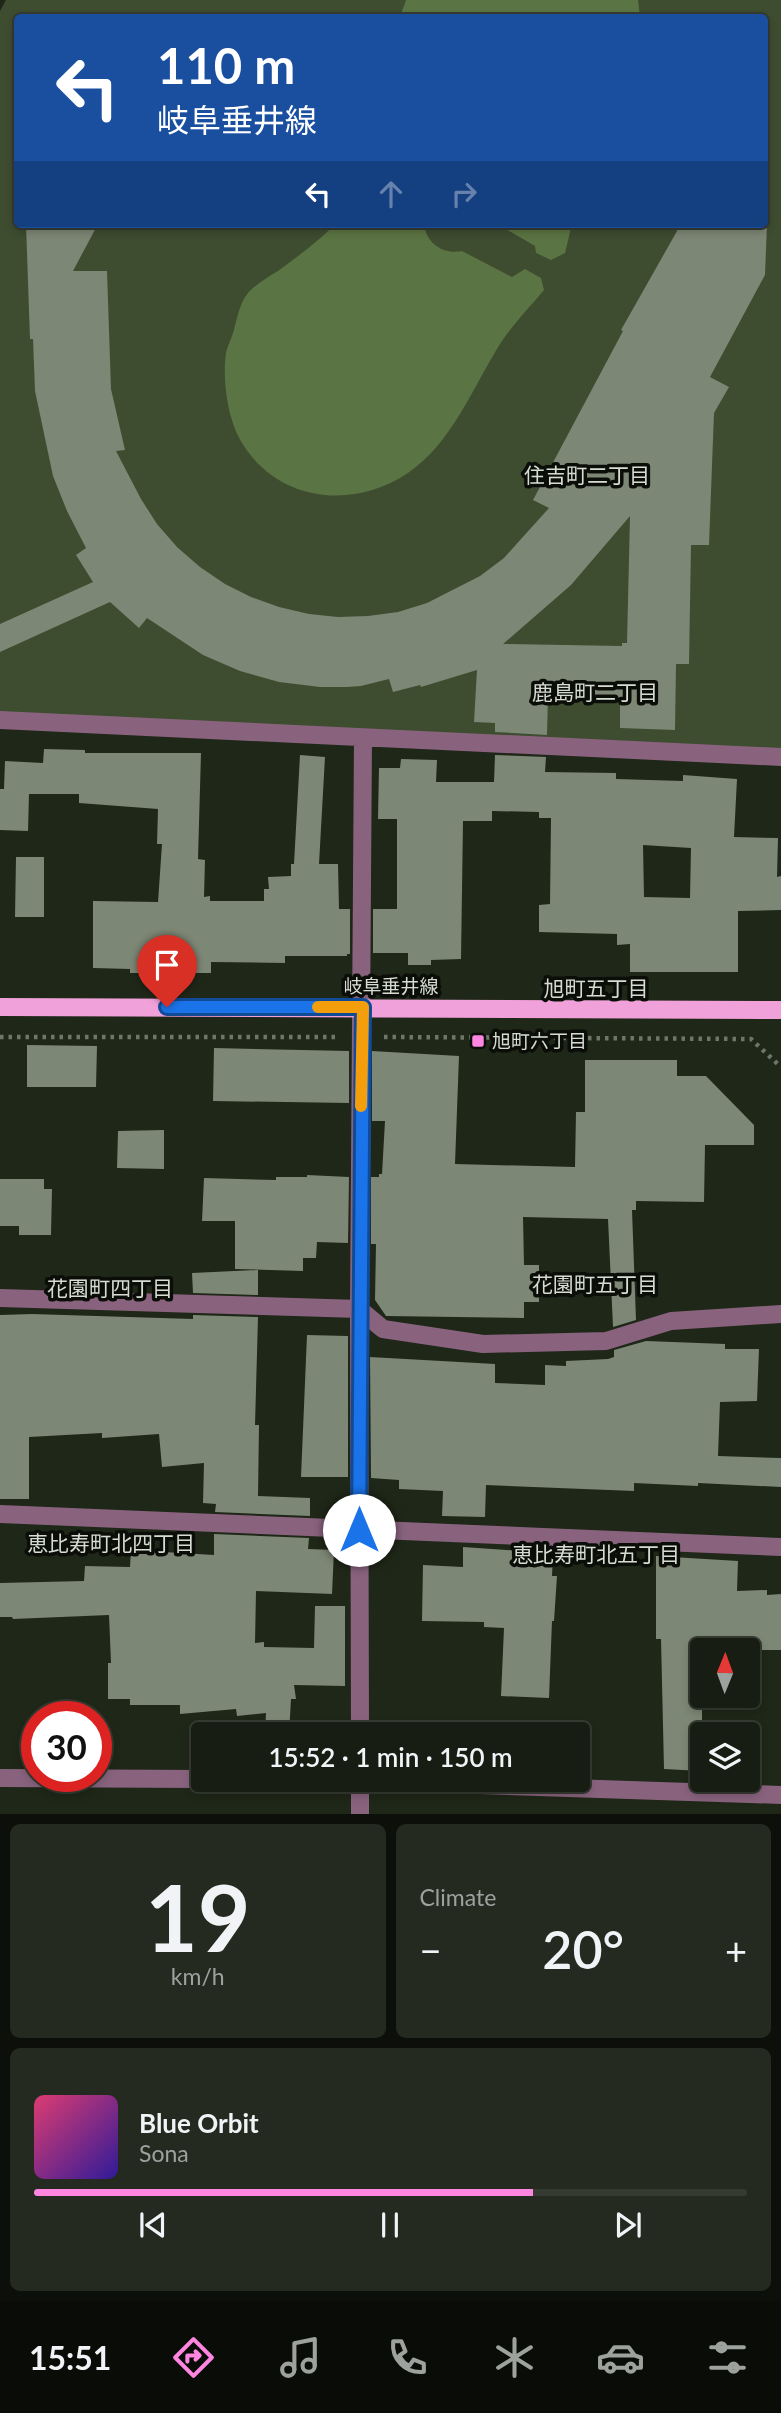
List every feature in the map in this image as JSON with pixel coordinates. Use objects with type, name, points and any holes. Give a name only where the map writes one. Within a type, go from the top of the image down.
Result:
[{"type":"main road","name":"岐阜垂井線","points":[[0,1007],[781,1010]]},
{"type":"street","points":[[0,720],[781,757]]},
{"type":"street","points":[[360,1722],[359,1309],[363,738]]},
{"type":"street","points":[[0,1298],[359,1309],[383,1329],[483,1345],[606,1341],[671,1321],[781,1314]]},
{"type":"street","points":[[0,1514],[781,1547]]},
{"type":"street","points":[[0,1778],[191,1779]]},
{"type":"street","points":[[590,1788],[781,1795]]},
{"type":"street","points":[[360,1792],[360,1814]]},
{"type":"path","points":[[0,1037],[751,1039],[781,1067]]},
{"type":"shaded area","points":[[6,0],[781,0],[781,757],[0,720],[0,11]]},
{"type":"shaded area","points":[[406,0],[638,0],[640,14],[401,14]]},
{"type":"shaded area","points":[[331,228],[425,228],[432,242],[442,249],[462,251],[512,277],[525,269],[541,278],[544,290],[505,337],[449,430],[423,461],[387,485],[343,495],[298,489],[259,465],[238,437],[230,414],[225,376],[227,351],[245,297],[258,284]]},
{"type":"shaded area","points":[[504,228],[571,228],[565,253],[551,260],[536,253],[535,246]]},
{"type":"building","points":[[26,228],[96,228],[73,271],[107,271],[111,389],[125,450],[116,451],[157,524],[177,547],[200,567],[251,597],[309,614],[338,617],[398,612],[427,603],[480,576],[504,558],[549,508],[533,500],[623,331],[621,330],[679,228],[767,228],[765,275],[710,377],[729,387],[714,413],[709,545],[691,545],[689,664],[676,664],[675,730],[620,728],[620,698],[548,696],[547,735],[495,732],[495,723],[474,722],[477,670],[421,687],[420,685],[393,692],[389,679],[347,687],[279,682],[240,671],[203,655],[147,618],[139,628],[110,602],[0,652],[0,624],[93,582],[76,555],[86,548],[53,476],[35,391],[33,339],[30,339]],"holes":[[[630,516],[627,643],[622,643],[622,646],[503,644],[571,585]]]},
{"type":"building","points":[[44,749],[85,750],[85,753],[201,753],[198,859],[205,860],[204,897],[210,896],[210,901],[264,901],[264,889],[269,889],[268,877],[291,876],[291,864],[294,864],[300,755],[325,757],[319,864],[338,864],[339,909],[350,909],[350,954],[285,956],[285,963],[211,962],[211,973],[130,973],[130,969],[93,968],[93,901],[158,902],[162,844],[157,844],[158,809],[79,803],[79,794],[29,794],[28,831],[0,830],[0,789],[4,789],[5,761],[43,763]]},
{"type":"building","points":[[495,755],[546,757],[545,772],[616,773],[616,779],[683,781],[683,775],[737,779],[734,837],[778,838],[777,877],[781,876],[781,910],[738,911],[738,972],[630,972],[630,944],[617,945],[617,934],[539,932],[539,905],[550,904],[551,818],[539,818],[539,812],[492,811],[492,821],[463,821],[461,959],[431,960],[431,965],[408,965],[408,953],[373,953],[373,909],[397,909],[397,819],[378,819],[379,768],[400,768],[401,759],[437,760],[436,782],[494,782]],"holes":[[[643,845],[691,848],[690,898],[644,897]]]},
{"type":"building","points":[[16,857],[44,857],[44,917],[15,917]]},
{"type":"building","points":[[27,1045],[97,1046],[96,1087],[27,1087]]},
{"type":"building","points":[[214,1048],[349,1051],[349,1103],[213,1101]]},
{"type":"building","points":[[372,1051],[459,1056],[455,1164],[575,1167],[576,1112],[585,1112],[585,1060],[677,1060],[677,1076],[706,1076],[754,1125],[754,1145],[705,1145],[704,1202],[636,1201],[636,1210],[632,1210],[636,1320],[613,1327],[608,1219],[523,1217],[524,1265],[539,1265],[539,1302],[524,1302],[524,1318],[386,1316],[375,1300],[376,1244],[371,1244],[371,1177],[379,1177],[379,1174],[382,1174],[385,1121],[372,1121]]},
{"type":"building","points":[[164,1130],[164,1169],[117,1168],[118,1131]]},
{"type":"building","points":[[276,1177],[349,1177],[348,1243],[317,1242],[316,1258],[303,1258],[303,1271],[235,1269],[235,1221],[202,1221],[204,1178],[276,1180]]},
{"type":"building","points":[[0,1179],[44,1179],[44,1189],[52,1189],[51,1235],[19,1235],[19,1226],[0,1226]]},
{"type":"building","points":[[258,1270],[258,1295],[193,1293],[192,1273]]},
{"type":"building","points":[[0,1315],[193,1319],[193,1315],[258,1317],[255,1425],[259,1425],[258,1496],[310,1498],[310,1516],[215,1512],[216,1504],[203,1503],[204,1463],[162,1467],[159,1434],[102,1438],[102,1433],[29,1437],[29,1499],[0,1499]]},
{"type":"building","points":[[307,1335],[348,1336],[348,1477],[301,1477]]},
{"type":"building","points":[[646,1341],[725,1344],[725,1349],[759,1349],[757,1401],[720,1402],[718,1456],[781,1458],[781,1487],[634,1483],[634,1491],[486,1485],[485,1517],[442,1516],[443,1491],[399,1489],[399,1480],[371,1478],[370,1357],[495,1364],[495,1383],[545,1385],[545,1365],[566,1366],[566,1361],[608,1359],[614,1357],[614,1350]]},
{"type":"building","points":[[214,1534],[309,1538],[308,1549],[334,1550],[332,1594],[256,1591],[255,1643],[264,1642],[264,1647],[314,1648],[315,1606],[345,1606],[345,1686],[294,1685],[296,1699],[291,1699],[290,1722],[266,1722],[266,1713],[237,1716],[236,1709],[180,1714],[180,1705],[130,1705],[130,1699],[108,1699],[108,1663],[111,1663],[109,1615],[13,1619],[0,1617],[0,1583],[84,1581],[85,1566],[130,1567],[131,1550],[214,1555]]},
{"type":"building","points":[[463,1547],[553,1553],[552,1576],[557,1576],[549,1698],[501,1696],[504,1628],[484,1627],[484,1622],[422,1621],[423,1565],[463,1567]]},
{"type":"building","points":[[656,1556],[738,1561],[737,1591],[767,1590],[767,1595],[781,1594],[781,1650],[760,1650],[760,1638],[690,1638],[690,1708],[702,1708],[702,1722],[690,1722],[690,1770],[664,1769],[661,1639],[656,1639]]},
{"type":"slow traffic","points":[[318,1007],[363,1007],[361,1106]]},
{"type":"place","name":"旭町六丁目","points":[[478,1041]]},
{"type":"district","name":"住吉町二丁目","points":[[587,476]]},
{"type":"district","name":"鹿島町二丁目","points":[[595,693]]},
{"type":"district","name":"旭町五丁目","points":[[596,989]]},
{"type":"district","name":"花園町五丁目","points":[[595,1285]]},
{"type":"district","name":"花園町四丁目","points":[[110,1289]]},
{"type":"district","name":"恵比寿町北四丁目","points":[[111,1544]]},
{"type":"district","name":"恵比寿町北五丁目","points":[[596,1555]]},
{"type":"route","points":[[167,1007],[363,1007],[359,1530]]}]
